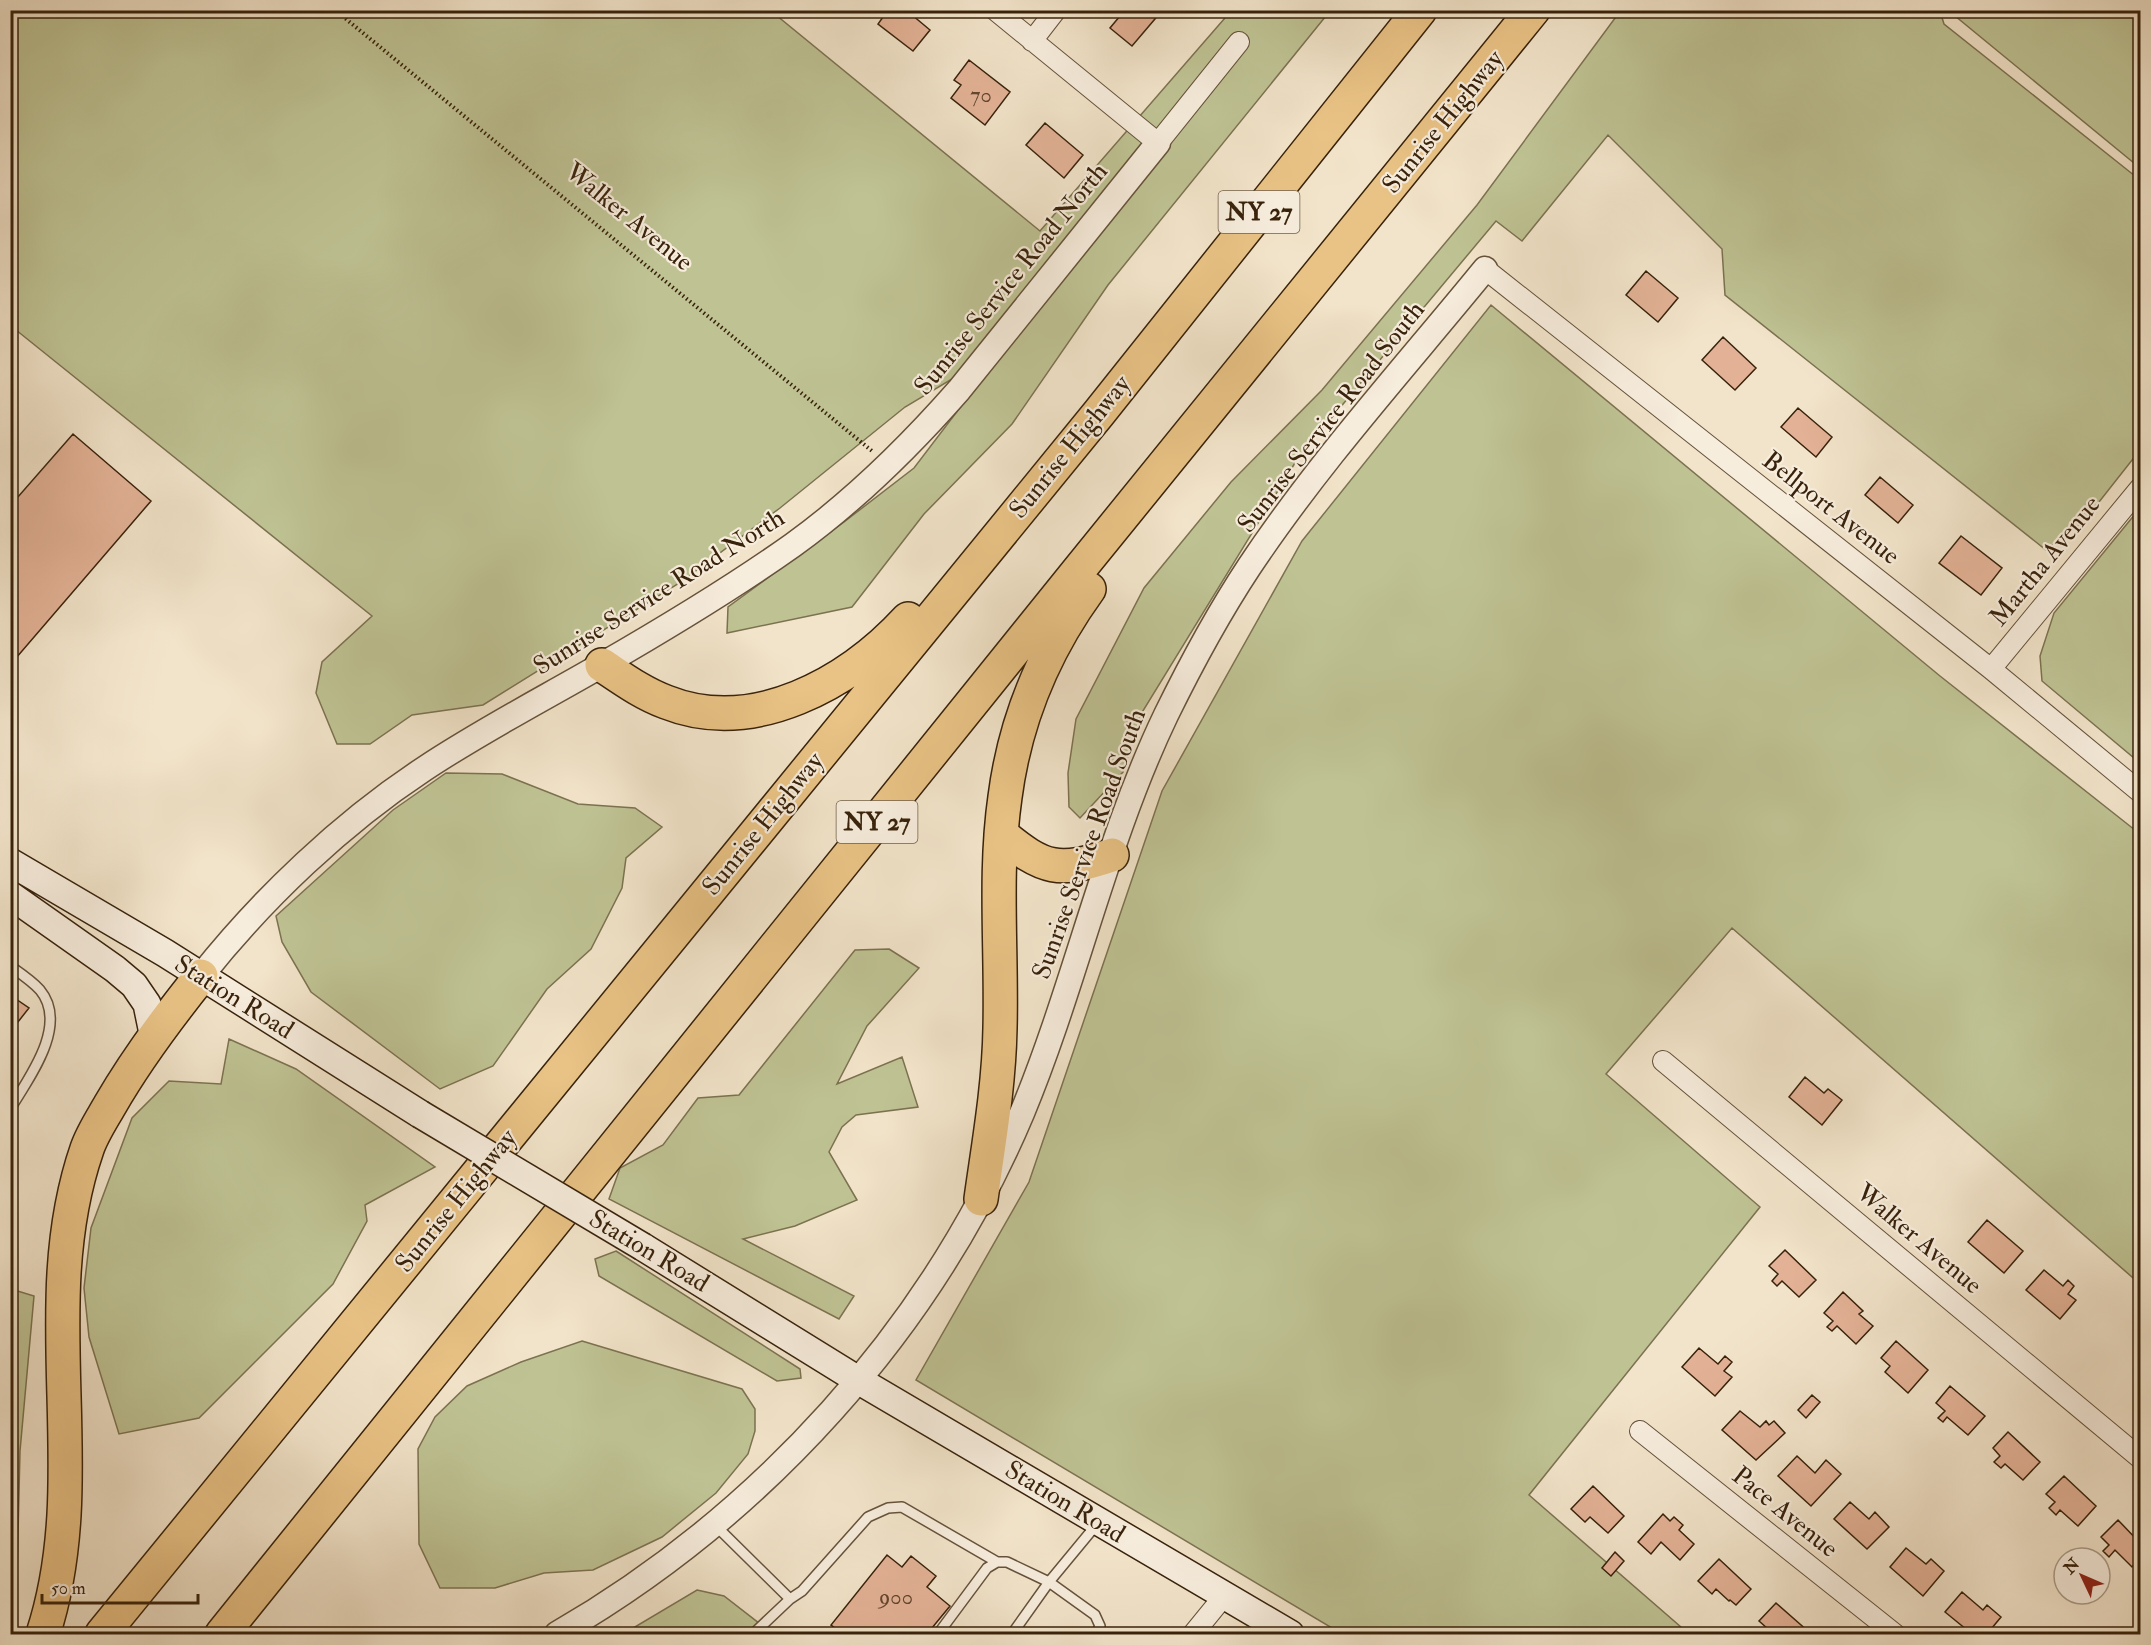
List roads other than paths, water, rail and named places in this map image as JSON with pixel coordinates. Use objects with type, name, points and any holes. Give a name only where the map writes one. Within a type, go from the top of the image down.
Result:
[{"type":"highway","name":"Sunrise Highway","points":[[102,1635],[1099,413],[1420,10]]},
{"type":"highway","name":"Sunrise Highway","points":[[222,1635],[1533,10]]},
{"type":"highway","points":[[981,1199],[998,1077],[1001,834],[1005,797],[1020,723],[1046,658],[1065,623],[1112,558],[1142,523],[1227,389]]},
{"type":"highway","points":[[602,665],[634,687],[665,702],[701,711],[751,711],[804,696],[856,665],[901,627],[1099,413]]},
{"type":"highway","points":[[1001,834],[1020,851],[1048,865],[1066,867],[1084,865],[1112,855]]},
{"type":"highway","points":[[43,1635],[59,1569],[66,1504],[67,1466],[62,1322],[70,1216],[87,1148],[118,1092],[154,1038],[201,975]]},
{"type":"main road","name":"Station Road","points":[[10,862],[201,975],[420,1114],[643,1247],[858,1380],[1290,1635]]},
{"type":"main road","points":[[10,895],[116,969],[134,985],[147,1004],[154,1038]]},
{"type":"street","points":[[995,10],[1158,143]]},
{"type":"street","points":[[1032,41],[1056,10]]},
{"type":"street","name":"Sunrise Service Road North","points":[[201,975],[234,936],[312,858],[388,795],[423,769],[467,742],[602,665],[732,586],[794,543],[888,464],[928,425],[959,390],[1239,42]]},
{"type":"street","name":"Bellport Avenue","points":[[1485,269],[1991,669],[2140,792]]},
{"type":"street","name":"Sunrise Service Road South","points":[[557,1635],[648,1575],[714,1524],[783,1461],[858,1380],[937,1273],[981,1199],[1022,1111],[1048,1045],[1137,785],[1164,719],[1217,618],[1250,566],[1326,462],[1485,269]]},
{"type":"street","name":"Martha Avenue","points":[[1991,669],[2140,488]]},
{"type":"street","name":"Walker Avenue","points":[[1663,1061],[2140,1458]]},
{"type":"street","name":"Pace Avenue","points":[[1640,1431],[1895,1635]]},
{"type":"street","points":[[1193,1635],[1224,1596]]},
{"type":"lane","points":[[10,966],[39,990],[48,1004],[50,1022],[49,1035],[39,1059],[10,1109]]},
{"type":"lane","points":[[753,1635],[790,1599],[802,1591],[868,1517],[888,1508],[902,1507],[997,1562],[1007,1562],[1049,1582],[1095,1615],[1100,1626],[1096,1635]]},
{"type":"lane","points":[[1012,1635],[1049,1582],[1098,1522]]},
{"type":"lane","points":[[714,1524],[790,1599]]},
{"type":"lane","points":[[938,1635],[987,1568],[997,1562]]}]
